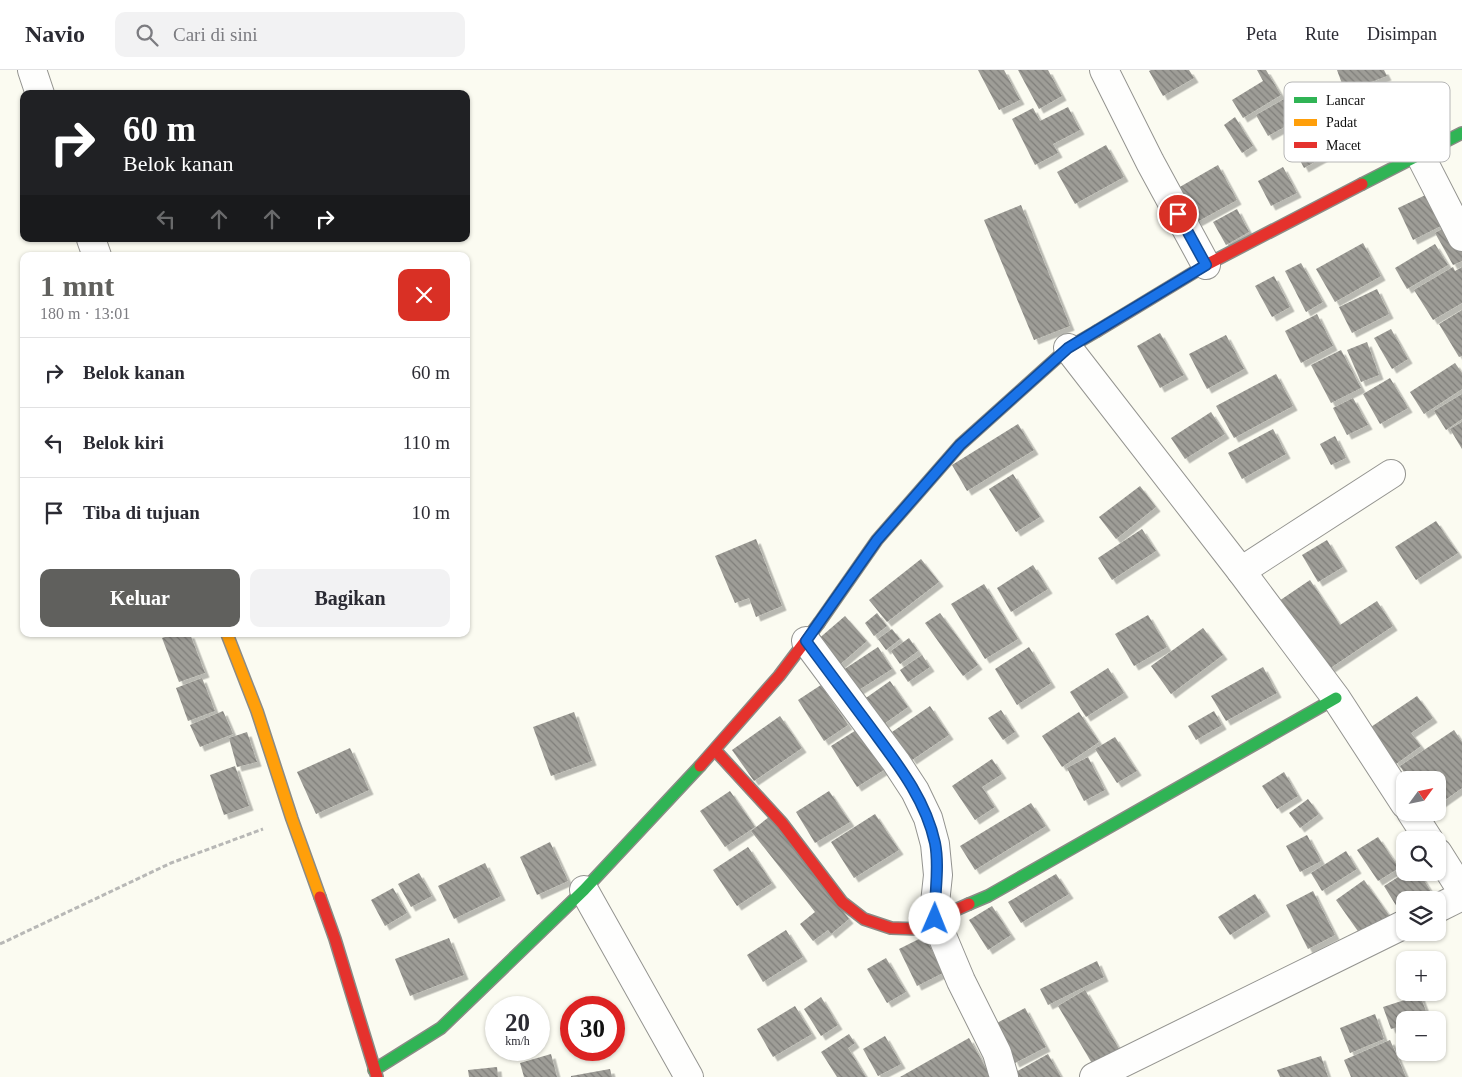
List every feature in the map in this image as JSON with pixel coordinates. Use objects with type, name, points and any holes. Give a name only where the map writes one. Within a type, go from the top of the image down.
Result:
[{"type":"street","points":[[32,70],[39,90]]},
{"type":"street","points":[[1104,70],[1150,162],[1206,265]]},
{"type":"street","points":[[1450,139],[1462,133]]},
{"type":"street","points":[[228,637],[257,711],[292,819],[335,939],[375,1073],[441,1028],[584,890],[715,750],[779,676],[877,540],[960,445],[1068,348],[1206,265],[1406,162]]},
{"type":"street","points":[[1424,162],[1462,237]]},
{"type":"street","points":[[1068,348],[1241,571],[1336,698],[1396,790]]},
{"type":"street","points":[[1241,571],[1391,474]]},
{"type":"street","points":[[806,641],[896,762],[915,791],[928,818],[935,844],[938,875],[935,919],[961,981],[997,1054],[1004,1077]]},
{"type":"street","points":[[715,750],[782,823],[842,902],[864,918],[891,928],[919,929],[935,919],[988,896],[1336,698]]},
{"type":"street","points":[[1446,866],[1462,891]]},
{"type":"street","points":[[584,890],[689,1077]]},
{"type":"street","points":[[1446,904],[1462,896]]},
{"type":"street","points":[[1094,1077],[1396,928]]},
{"type":"path","points":[[0,944],[171,863],[292,819]]},
{"type":"building","points":[[978,70],[1004,70],[1020,100],[999,110]]},
{"type":"building","points":[[1018,70],[1048,70],[1062,96],[1039,109]]},
{"type":"building","points":[[1189,70],[1194,78],[1163,96],[1149,71]]},
{"type":"building","points":[[1257,70],[1266,70],[1281,95],[1243,118],[1232,100],[1263,81]]},
{"type":"building","points":[[1337,70],[1384,70],[1387,76],[1371,82],[1341,82]]},
{"type":"building","points":[[1284,99],[1284,127],[1268,136],[1256,115]]},
{"type":"building","points":[[1068,107],[1080,130],[1053,144],[1058,153],[1035,165],[1012,119],[1033,108],[1040,121]]},
{"type":"building","points":[[1235,117],[1253,146],[1242,153],[1224,125]]},
{"type":"building","points":[[1106,145],[1124,177],[1075,204],[1057,172]]},
{"type":"building","points":[[1301,162],[1315,162],[1304,168]]},
{"type":"building","points":[[1218,165],[1237,200],[1197,222],[1178,188]]},
{"type":"building","points":[[1283,167],[1297,193],[1271,206],[1258,181]]},
{"type":"building","points":[[1434,191],[1449,222],[1413,240],[1398,208]]},
{"type":"building","points":[[1021,205],[1070,326],[1034,340],[984,220]]},
{"type":"building","points":[[1237,209],[1249,232],[1226,245],[1213,222]]},
{"type":"building","points":[[1451,224],[1462,243],[1462,261],[1453,265],[1435,233]]},
{"type":"building","points":[[1363,243],[1381,276],[1335,302],[1316,269]]},
{"type":"building","points":[[1435,244],[1448,265],[1407,289],[1395,268]]},
{"type":"building","points":[[1301,263],[1323,302],[1306,312],[1285,271]]},
{"type":"building","points":[[1453,267],[1455,271],[1462,267],[1462,303],[1433,320],[1414,290]]},
{"type":"building","points":[[1274,276],[1290,307],[1272,317],[1255,286]]},
{"type":"building","points":[[1377,289],[1389,314],[1352,333],[1339,307]]},
{"type":"building","points":[[1462,310],[1462,356],[1459,357],[1439,324]]},
{"type":"building","points":[[1317,314],[1333,346],[1301,363],[1285,331]]},
{"type":"building","points":[[1391,329],[1408,359],[1392,369],[1374,338]]},
{"type":"building","points":[[1160,333],[1184,375],[1160,388],[1137,346]]},
{"type":"building","points":[[1226,335],[1244,369],[1207,389],[1189,354]]},
{"type":"building","points":[[1367,342],[1379,375],[1361,382],[1347,350]]},
{"type":"building","points":[[1341,350],[1361,388],[1331,403],[1311,365]]},
{"type":"building","points":[[1455,363],[1462,373],[1462,389],[1424,414],[1410,392]]},
{"type":"building","points":[[1276,374],[1293,406],[1234,438],[1216,406]]},
{"type":"building","points":[[1390,378],[1408,408],[1380,424],[1363,394]]},
{"type":"building","points":[[1462,394],[1462,419],[1446,430],[1434,411]]},
{"type":"building","points":[[1353,398],[1368,425],[1347,435],[1333,408]]},
{"type":"building","points":[[1211,412],[1225,434],[1185,459],[1171,438]]},
{"type":"building","points":[[1462,422],[1462,449],[1450,429]]},
{"type":"building","points":[[1018,424],[1034,450],[967,491],[952,465]]},
{"type":"building","points":[[1273,429],[1286,454],[1242,479],[1228,453]]},
{"type":"building","points":[[1335,436],[1346,458],[1331,465],[1320,444]]},
{"type":"building","points":[[1013,474],[1040,517],[1016,532],[989,489]]},
{"type":"building","points":[[1140,486],[1156,507],[1116,539],[1099,517]]},
{"type":"building","points":[[1436,521],[1458,553],[1416,580],[1395,547]]},
{"type":"building","points":[[1142,529],[1156,551],[1112,580],[1098,558]]},
{"type":"building","points":[[756,539],[782,606],[756,617],[749,598],[735,603],[715,556]]},
{"type":"building","points":[[1327,540],[1343,567],[1318,582],[1302,555]]},
{"type":"building","points":[[921,559],[939,582],[887,622],[869,600]]},
{"type":"building","points":[[1033,565],[1048,589],[1011,612],[997,588]]},
{"type":"building","points":[[1310,580],[1340,625],[1377,601],[1393,626],[1326,671],[1279,601]]},
{"type":"building","points":[[984,584],[1018,639],[985,659],[951,604]]},
{"type":"building","points":[[877,613],[887,626],[874,636],[865,623]]},
{"type":"building","points":[[940,613],[978,665],[963,676],[925,623]]},
{"type":"building","points":[[1148,615],[1167,647],[1134,666],[1115,634]]},
{"type":"building","points":[[845,616],[867,641],[837,667],[816,641]]},
{"type":"building","points":[[1203,628],[1223,655],[1171,694],[1151,666]]},
{"type":"building","points":[[892,629],[900,639],[886,650],[878,639]]},
{"type":"building","points":[[191,637],[205,673],[179,682],[162,638]]},
{"type":"building","points":[[909,638],[918,651],[900,664],[891,651]]},
{"type":"building","points":[[878,647],[892,669],[854,693],[840,672]]},
{"type":"building","points":[[1029,647],[1051,683],[1017,705],[995,669]]},
{"type":"building","points":[[922,655],[930,667],[908,682],[900,670]]},
{"type":"building","points":[[1263,667],[1277,693],[1226,721],[1211,696]]},
{"type":"building","points":[[1108,668],[1124,693],[1086,717],[1070,692]]},
{"type":"building","points":[[202,678],[215,711],[188,721],[176,688]]},
{"type":"building","points":[[890,681],[908,707],[881,726],[863,700]]},
{"type":"building","points":[[821,685],[848,725],[824,741],[798,700]]},
{"type":"building","points":[[1417,696],[1433,718],[1411,733],[1421,746],[1396,764],[1371,727]]},
{"type":"building","points":[[930,706],[949,735],[912,760],[892,732]]},
{"type":"building","points":[[1001,710],[1015,732],[1003,740],[988,718]]},
{"type":"building","points":[[223,711],[233,734],[200,747],[190,725]]},
{"type":"building","points":[[1214,711],[1222,725],[1196,740],[1188,726]]},
{"type":"building","points":[[574,712],[592,761],[551,776],[533,727]]},
{"type":"building","points":[[1079,712],[1099,742],[1062,767],[1042,736]]},
{"type":"building","points":[[780,716],[802,748],[754,781],[732,750]]},
{"type":"building","points":[[861,727],[887,768],[857,787],[831,746]]},
{"type":"building","points":[[1454,730],[1462,742],[1462,788],[1446,799],[1446,771],[1403,771],[1400,766]]},
{"type":"building","points":[[247,732],[257,762],[237,767],[229,738]]},
{"type":"building","points":[[1115,737],[1137,771],[1117,783],[1095,749]]},
{"type":"building","points":[[350,748],[369,790],[316,814],[297,772]]},
{"type":"building","points":[[1088,757],[1105,790],[1084,801],[1067,768]]},
{"type":"building","points":[[992,759],[1002,774],[982,787],[995,807],[975,820],[952,786]]},
{"type":"building","points":[[235,766],[249,806],[224,815],[210,775]]},
{"type":"building","points":[[1284,772],[1298,796],[1277,809],[1262,786]]},
{"type":"building","points":[[730,791],[755,827],[725,847],[700,811]]},
{"type":"building","points":[[829,791],[850,822],[815,843],[796,812]]},
{"type":"building","points":[[1308,799],[1319,814],[1300,828],[1289,813]]},
{"type":"building","points":[[1031,803],[1046,826],[975,870],[960,846]]},
{"type":"building","points":[[875,814],[899,850],[854,878],[831,842]]},
{"type":"building","points":[[769,817],[849,919],[831,934],[828,930],[813,941],[800,924],[815,912],[751,831]]},
{"type":"building","points":[[1307,835],[1321,861],[1300,872],[1286,846]]},
{"type":"building","points":[[1378,837],[1396,864],[1396,870],[1378,881],[1357,850]]},
{"type":"building","points":[[550,842],[568,881],[537,895],[520,857]]},
{"type":"building","points":[[748,847],[772,883],[737,906],[713,870]]},
{"type":"building","points":[[1346,851],[1357,869],[1322,891],[1311,873]]},
{"type":"building","points":[[485,863],[501,896],[454,919],[438,886]]},
{"type":"building","points":[[419,873],[432,896],[411,907],[398,884]]},
{"type":"building","points":[[1056,874],[1069,894],[1021,923],[1008,902]]},
{"type":"building","points":[[1396,878],[1396,881],[1424,881],[1431,891],[1396,891],[1396,905],[1384,886]]},
{"type":"building","points":[[1364,880],[1391,918],[1362,937],[1336,900]]},
{"type":"building","points":[[393,888],[407,913],[385,926],[371,900]]},
{"type":"building","points":[[1313,891],[1335,935],[1308,949],[1286,905]]},
{"type":"building","points":[[1255,894],[1266,912],[1230,935],[1218,917]]},
{"type":"building","points":[[992,906],[1011,935],[988,950],[969,920]]},
{"type":"building","points":[[786,930],[803,957],[763,982],[747,955]]},
{"type":"building","points":[[925,936],[943,973],[917,986],[899,949]]},
{"type":"building","points":[[449,938],[464,975],[410,996],[395,959]]},
{"type":"building","points":[[886,958],[906,992],[887,1003],[867,969]]},
{"type":"building","points":[[1097,961],[1104,977],[1048,1005],[1040,989]]},
{"type":"building","points":[[1085,990],[1119,1049],[1093,1065],[1058,1006]]},
{"type":"building","points":[[821,997],[838,1025],[821,1036],[804,1009]]},
{"type":"building","points":[[1402,1001],[1422,1001],[1426,1011],[1396,1011],[1396,1028],[1391,1029],[1383,1007]]},
{"type":"building","points":[[795,1006],[812,1034],[773,1057],[757,1029]]},
{"type":"building","points":[[1025,1008],[1046,1047],[1015,1063],[995,1024]]},
{"type":"building","points":[[1375,1014],[1384,1039],[1350,1053],[1340,1028]]},
{"type":"building","points":[[849,1034],[855,1043],[848,1048],[866,1077],[837,1077],[821,1052]]},
{"type":"building","points":[[885,1036],[901,1064],[878,1076],[863,1049]]},
{"type":"building","points":[[969,1038],[991,1077],[900,1077]]},
{"type":"building","points":[[1390,1040],[1396,1054],[1396,1061],[1399,1061],[1406,1077],[1351,1077],[1344,1060]]},
{"type":"building","points":[[550,1054],[557,1077],[524,1077],[520,1063],[527,1061],[550,1061]]},
{"type":"building","points":[[1048,1054],[1061,1077],[1016,1077],[1014,1073]]},
{"type":"building","points":[[1321,1056],[1328,1077],[1280,1077],[1277,1070]]},
{"type":"building","points":[[497,1067],[498,1077],[469,1077],[468,1070]]},
{"type":"building","points":[[610,1069],[612,1077],[571,1077],[571,1076]]},
{"type":"traffic: fast","points":[[1450,139],[1462,133]]},
{"type":"traffic: fast","points":[[1362,184],[1405,162]]},
{"type":"traffic: fast","points":[[969,904],[988,896],[1336,698]]},
{"type":"traffic: fast","points":[[374,1070],[441,1028],[584,890],[700,766]]},
{"type":"traffic: slow","points":[[819,623],[877,540],[960,445],[1068,348],[1097,331]]},
{"type":"traffic: slow","points":[[228,637],[257,711],[320,897]]},
{"type":"traffic: jam","points":[[1097,331],[1206,265],[1362,184]]},
{"type":"traffic: jam","points":[[700,766],[779,676],[819,623]]},
{"type":"traffic: jam","points":[[715,750],[782,823],[842,902],[864,919],[891,928],[919,929],[935,919],[969,904]]},
{"type":"traffic: jam","points":[[320,897],[335,939],[377,1077]]},
{"type":"route","points":[[935,919],[938,875],[935,844],[928,818],[915,791],[896,762],[806,641],[877,540],[960,445],[1068,348],[1206,265],[1178,214]]}]
